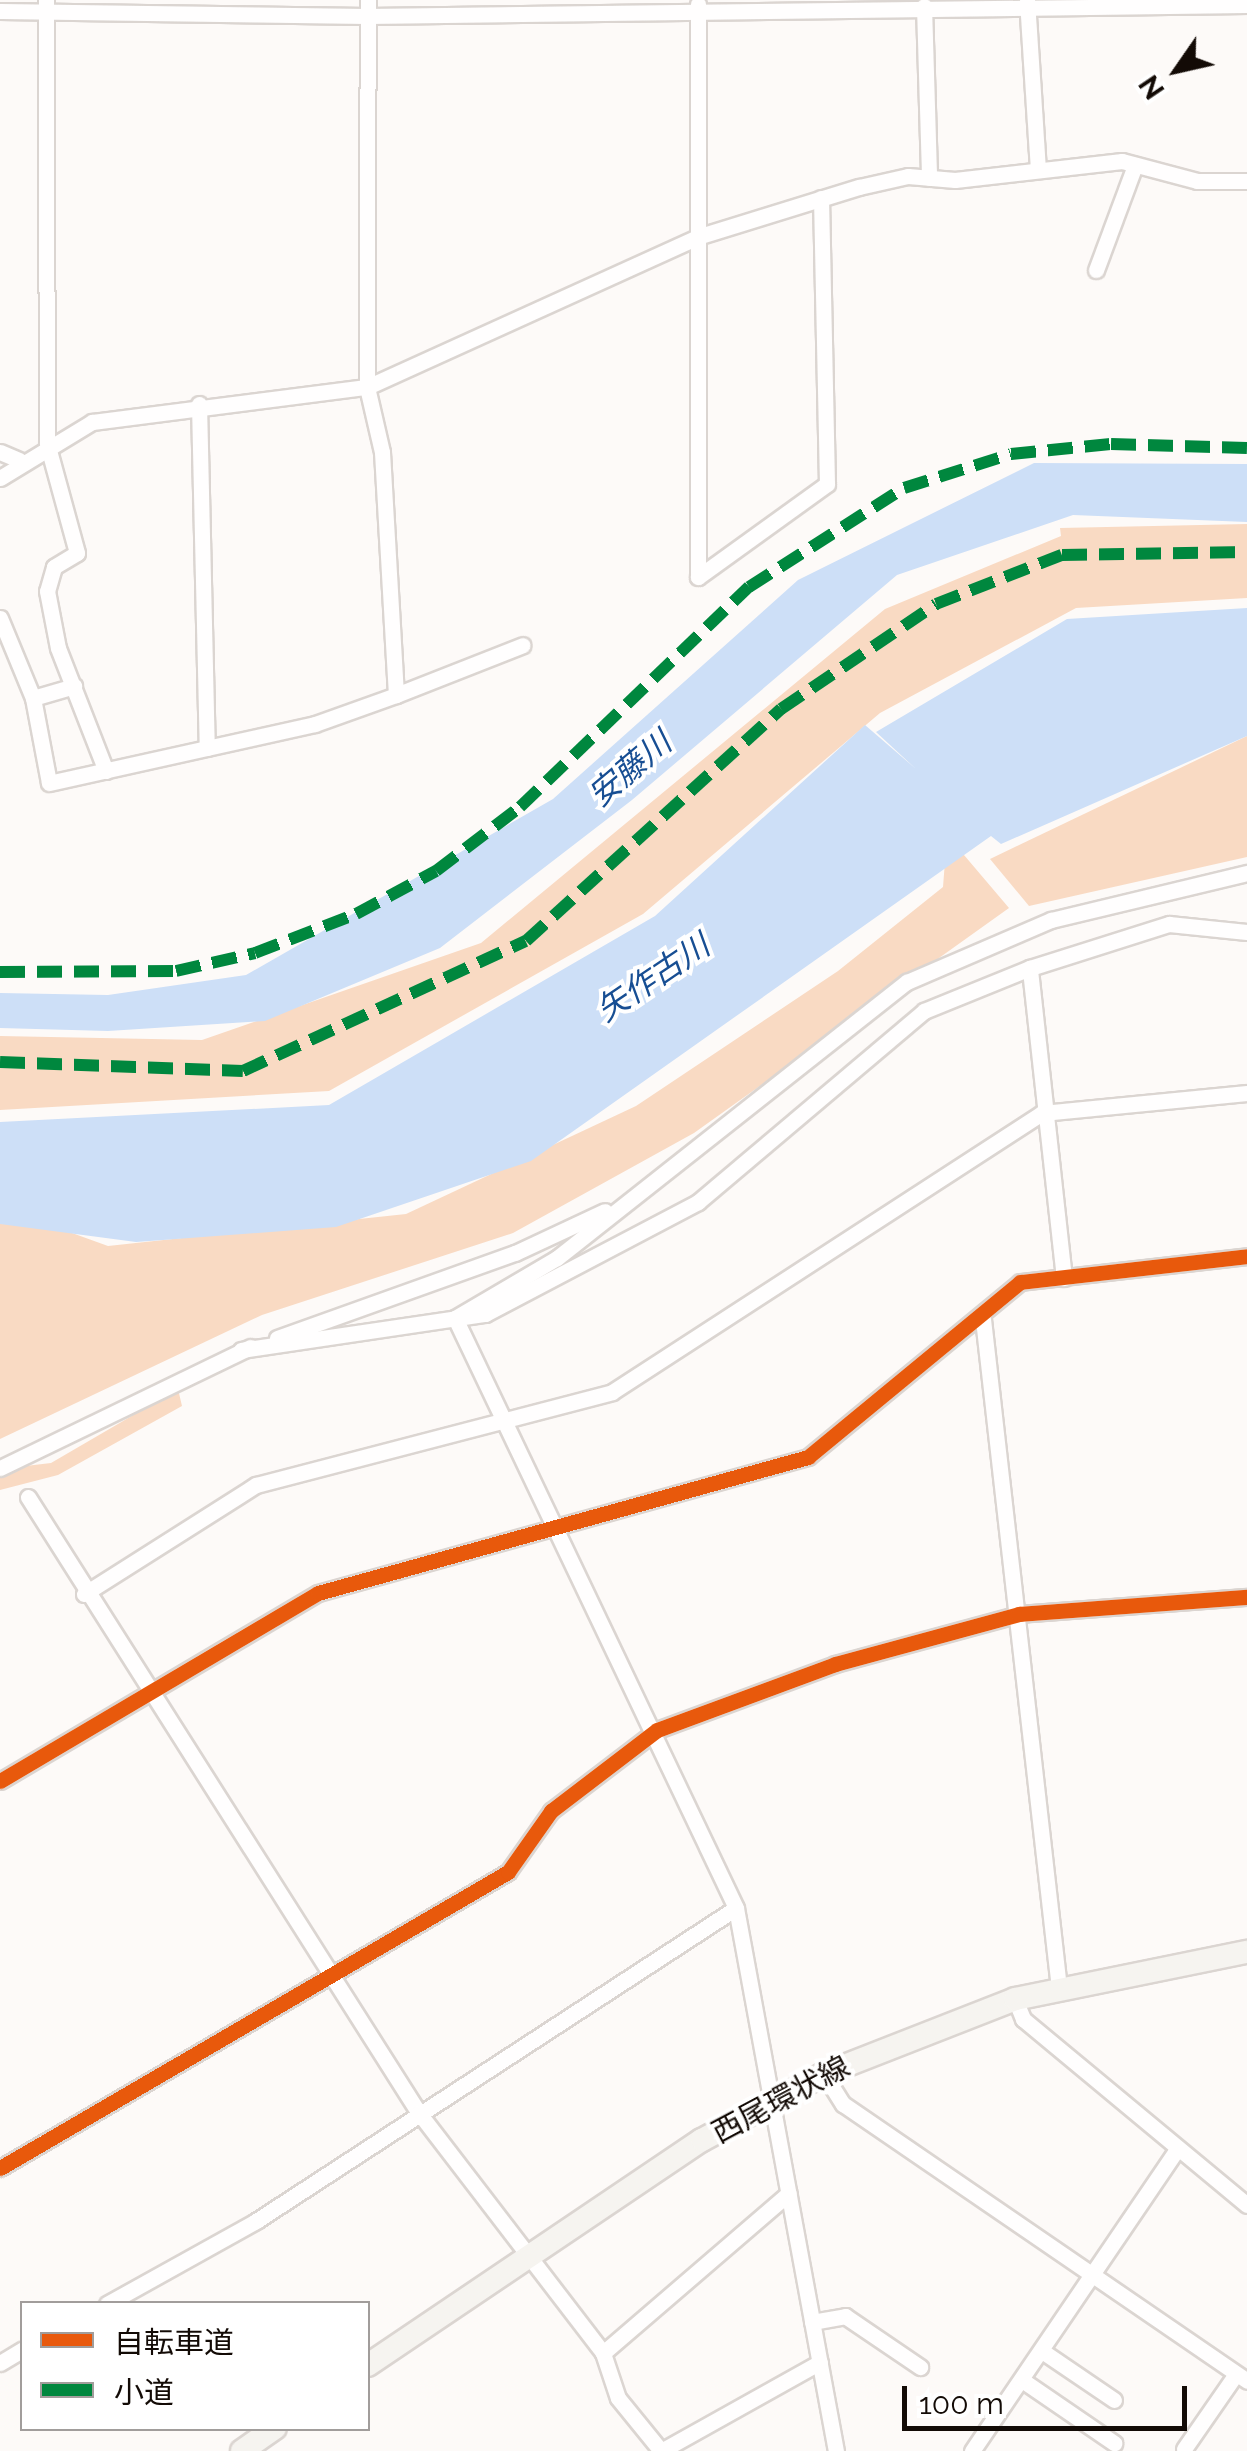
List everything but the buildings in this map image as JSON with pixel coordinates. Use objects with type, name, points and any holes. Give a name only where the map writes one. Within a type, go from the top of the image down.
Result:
[{"type":"main road","name":"西尾環状線","points":[[370,2365],[530,2255],[772,2102],[824,2074],[1014,2000],[1247,1952]]},
{"type":"main road","points":[[242,2451],[271,2431]]},
{"type":"street","points":[[0,11],[46,6],[924,6],[1027,2],[1247,5]]},
{"type":"street","points":[[1027,2],[1038,168]]},
{"type":"street","points":[[698,5],[698,577],[827,484],[821,198]]},
{"type":"street","points":[[46,6],[47,444],[77,554],[54,567],[47,592],[74,686],[106,770]]},
{"type":"street","points":[[924,6],[929,178]]},
{"type":"street","points":[[368,8],[367,387],[382,452],[396,695]]},
{"type":"street","points":[[1096,270],[1135,164]]},
{"type":"street","points":[[0,478],[19,460],[92,422],[199,404],[367,387],[697,237],[821,198],[929,178],[1135,164],[1198,181],[1247,182]]},
{"type":"street","points":[[199,404],[207,748]]},
{"type":"street","points":[[0,452],[19,460]]},
{"type":"street","points":[[0,618],[33,698],[49,784],[315,724],[524,646]]},
{"type":"street","points":[[33,698],[74,686]]},
{"type":"street","points":[[455,1318],[557,1258],[907,982],[1051,920],[1247,873]]},
{"type":"street","points":[[240,1350],[485,1314],[698,1202],[924,1011],[1030,968],[1169,924],[1247,932]]},
{"type":"street","points":[[1030,968],[1042,1113],[1064,1278]]},
{"type":"street","points":[[84,1594],[256,1485],[612,1392],[1042,1113],[1247,1094]]},
{"type":"street","points":[[0,1468],[240,1350],[516,1253],[626,1200]]},
{"type":"street","points":[[0,1781],[318,1593],[556,1523],[808,1457],[983,1319],[1020,1282],[1247,1256]]},
{"type":"street","points":[[455,1318],[657,1730],[736,1908],[836,2451]]},
{"type":"street","points":[[983,1319],[1058,1988]]},
{"type":"street","points":[[28,1496],[84,1594],[156,1692],[419,2113],[602,2353],[618,2398],[661,2451],[820,2362]]},
{"type":"street","points":[[0,2168],[508,1872],[550,1811],[657,1730],[835,1664],[1019,1614],[1247,1597]]},
{"type":"street","points":[[112,2301],[256,2221],[736,1908]]},
{"type":"street","points":[[1014,2000],[1023,2019],[1247,2205]]},
{"type":"street","points":[[824,2074],[843,2104],[1242,2377],[1184,2449]]},
{"type":"street","points":[[972,2451],[1178,2148]]},
{"type":"street","points":[[602,2353],[789,2193]]},
{"type":"street","points":[[812,2322],[845,2316],[920,2367]]},
{"type":"street","points":[[1042,2351],[1114,2400]]},
{"type":"street","points":[[1022,2380],[1114,2443]]},
{"type":"shaded area","points":[[1247,524],[1247,598],[1076,608],[880,713],[643,914],[329,1091],[0,1110],[0,1036],[202,1040],[481,943],[885,609],[1061,536],[1060,528]]},
{"type":"shaded area","points":[[1247,736],[1247,857],[1029,906],[990,859]]},
{"type":"shaded area","points":[[947,835],[1009,908],[694,1133],[513,1233],[262,1315],[0,1439],[0,1207],[108,1246],[406,1214],[636,1106],[838,971],[943,887]]},
{"type":"shaded area","points":[[178,1389],[182,1406],[58,1475],[0,1490],[0,1469],[51,1463]]},
{"type":"water","name":"安藤川","points":[[1034,463],[1247,464],[1247,522],[1073,515],[897,575],[632,800],[440,948],[265,1021],[108,1031],[0,1028],[0,993],[108,995],[246,975],[553,799],[798,580]]},
{"type":"water","name":"矢作古川","points":[[1247,608],[1247,736],[1001,844],[991,836],[531,1161],[336,1227],[136,1242],[0,1224],[0,1122],[329,1105],[655,916],[865,725],[916,769],[876,732],[1067,619]]},
{"type":"marked path","points":[[0,972],[176,971],[255,953],[356,914],[436,871],[520,807],[749,587],[904,488],[1011,454],[1111,444],[1247,448]]},
{"type":"marked path","points":[[0,1062],[243,1071],[526,941],[781,709],[936,604],[1062,555],[1247,552]]},
{"type":"cycle path","points":[[0,1781],[318,1593],[808,1457],[1020,1282],[1247,1256]]},
{"type":"cycle path","points":[[0,2168],[508,1872],[551,1811],[657,1730],[835,1664],[1019,1614],[1247,1597]]}]
